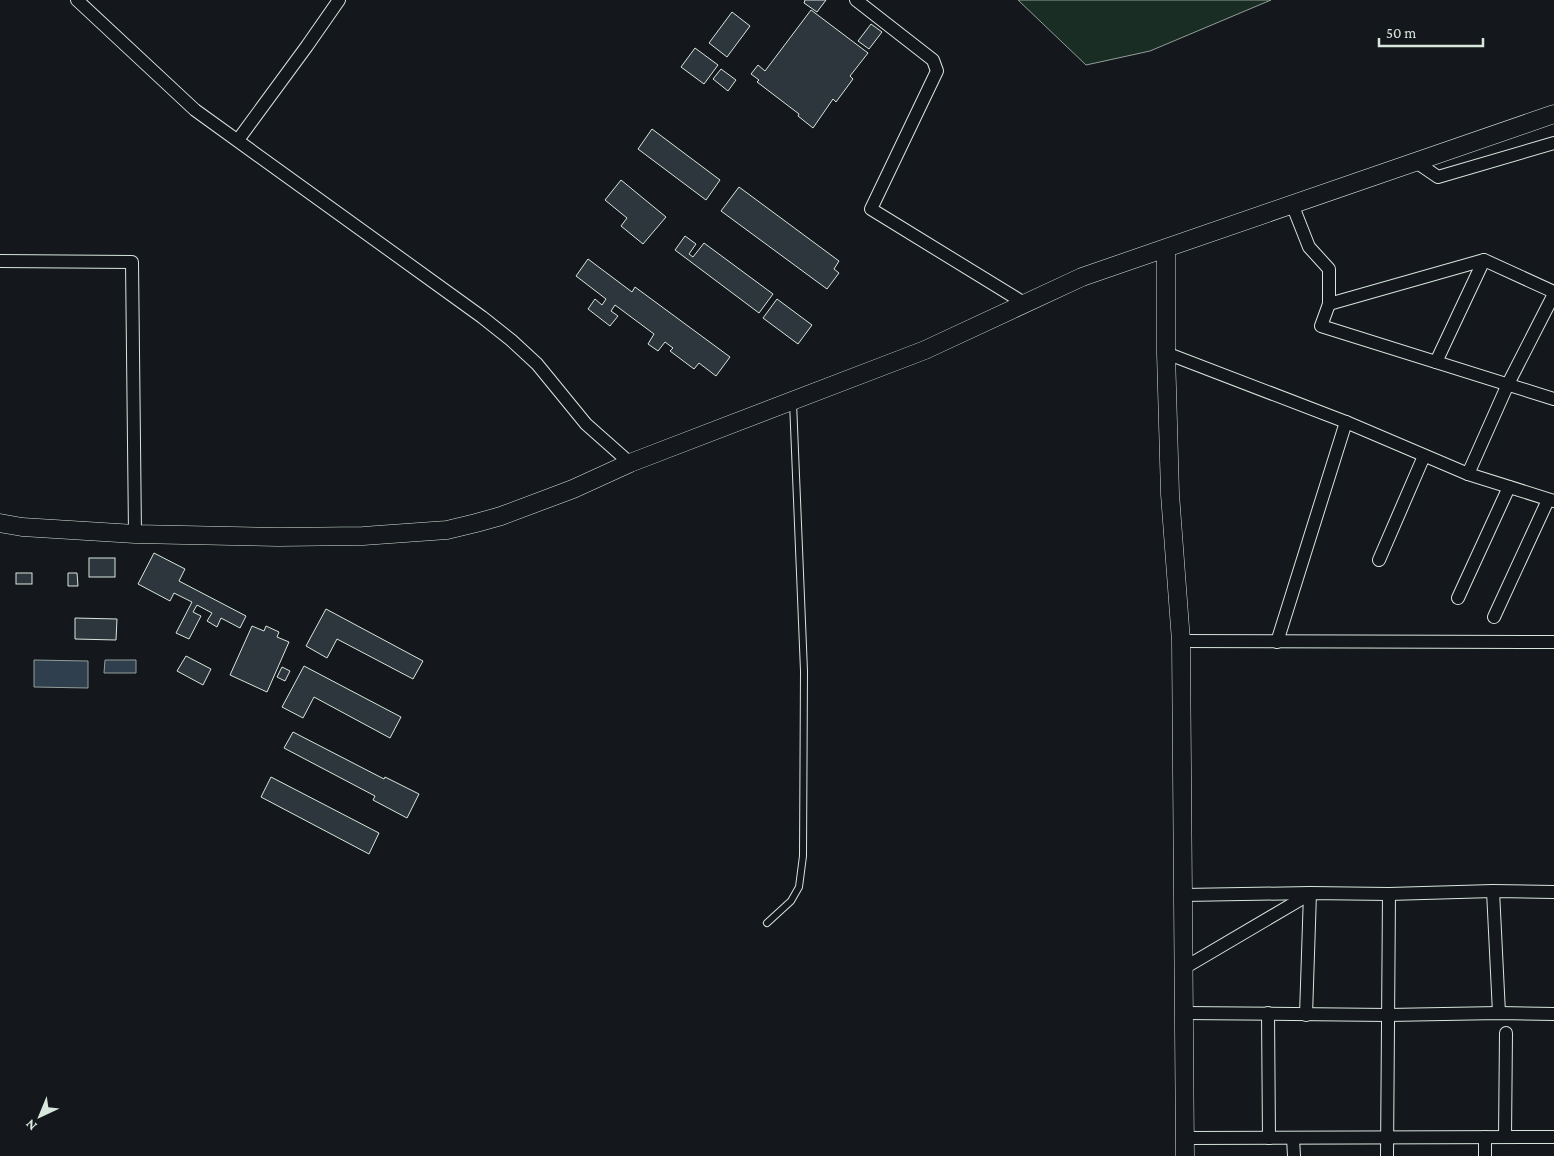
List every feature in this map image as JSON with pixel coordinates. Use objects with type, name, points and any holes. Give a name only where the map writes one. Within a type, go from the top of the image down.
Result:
[{"type":"street","points":[[77,0],[195,110],[482,317],[510,340],[537,364],[586,424],[630,463]]},
{"type":"street","points":[[238,140],[307,46],[338,0]]},
{"type":"street","points":[[856,0],[933,60],[937,71],[871,209],[1024,303]]},
{"type":"street","points":[[0,523],[22,527],[135,534],[278,537],[363,536],[447,530],[510,513],[573,489],[630,463],[925,350],[1082,278],[1554,114]]},
{"type":"street","points":[[1416,162],[1438,176],[1554,143]]},
{"type":"street","points":[[1292,204],[1309,246],[1329,269],[1329,304],[1321,326],[1554,399]]},
{"type":"street","points":[[1166,249],[1166,353],[1170,494],[1181,641],[1185,1156]]},
{"type":"street","points":[[1329,304],[1484,260],[1554,293],[1508,384],[1468,474]]},
{"type":"street","points":[[1436,362],[1484,260]]},
{"type":"street","points":[[0,261],[132,262],[135,534]]},
{"type":"street","points":[[1166,353],[1346,422],[1468,474],[1551,501],[1494,617]]},
{"type":"street","points":[[1277,642],[1346,422]]},
{"type":"street","points":[[1379,560],[1424,456]]},
{"type":"street","points":[[1458,598],[1509,487]]},
{"type":"street","points":[[1181,641],[1554,642]]},
{"type":"street","points":[[1493,891],[1499,1013]]},
{"type":"street","points":[[1182,895],[1554,892]]},
{"type":"street","points":[[1184,968],[1310,893]]},
{"type":"street","points":[[1306,1015],[1310,893]]},
{"type":"street","points":[[1386,1156],[1389,894]]},
{"type":"street","points":[[1184,1013],[1306,1015],[1554,1014]]},
{"type":"street","points":[[1268,1013],[1269,1138]]},
{"type":"street","points":[[1505,1137],[1506,1033]]},
{"type":"street","points":[[1485,1137],[1485,1156]]},
{"type":"street","points":[[1185,1138],[1554,1138]]},
{"type":"street","points":[[1293,1138],[1294,1156]]},
{"type":"lane","points":[[767,923],[791,901],[799,888],[803,856],[804,671],[793,401]]},
{"type":"green space","points":[[1018,0],[1271,0],[1150,51],[1086,65]]},
{"type":"water","points":[[34,660],[88,661],[88,688],[34,687]]},
{"type":"water","points":[[105,660],[136,660],[136,673],[104,673]]},
{"type":"building","points":[[805,0],[826,0],[817,12],[804,3]]},
{"type":"building","points":[[811,10],[868,53],[850,76],[853,79],[836,102],[833,99],[813,128],[798,116],[799,114],[757,82],[759,80],[751,74],[758,65],[765,71]]},
{"type":"building","points":[[732,12],[750,26],[727,57],[709,43]]},
{"type":"building","points":[[871,24],[882,32],[869,49],[858,41]]},
{"type":"building","points":[[695,48],[718,65],[704,84],[681,67]]},
{"type":"building","points":[[721,69],[736,80],[728,91],[713,79]]},
{"type":"building","points":[[652,129],[720,180],[706,200],[638,149]]},
{"type":"building","points":[[621,180],[666,217],[643,244],[621,226],[627,218],[605,200]]},
{"type":"building","points":[[739,187],[839,261],[834,269],[839,273],[827,289],[721,211]]},
{"type":"building","points":[[685,236],[696,244],[689,254],[693,257],[704,243],[773,294],[759,313],[675,250]]},
{"type":"building","points":[[588,259],[632,292],[635,287],[730,357],[716,376],[699,363],[694,369],[670,351],[673,348],[665,342],[658,351],[648,344],[654,334],[615,305],[611,311],[618,316],[610,326],[588,309],[595,299],[602,305],[606,299],[576,276]]},
{"type":"building","points":[[777,299],[812,325],[798,344],[763,318]]},
{"type":"building","points":[[154,553],[185,569],[179,581],[246,616],[240,628],[221,618],[217,627],[207,621],[212,613],[197,605],[193,612],[201,616],[189,639],[176,633],[192,602],[174,593],[170,601],[138,584]]},
{"type":"building","points":[[89,558],[115,558],[115,577],[89,577]]},
{"type":"building","points":[[16,573],[32,573],[32,584],[16,584]]},
{"type":"building","points":[[68,573],[77,573],[78,586],[68,586]]},
{"type":"building","points":[[326,609],[423,661],[413,679],[337,639],[327,658],[306,646]]},
{"type":"building","points":[[75,618],[117,619],[116,640],[75,639]]},
{"type":"building","points":[[252,626],[264,631],[266,626],[279,632],[277,637],[289,642],[267,692],[230,675]]},
{"type":"building","points":[[186,656],[211,669],[203,685],[177,671]]},
{"type":"building","points":[[304,666],[401,717],[390,738],[314,697],[303,718],[282,707]]},
{"type":"building","points":[[282,667],[290,671],[285,681],[277,677]]},
{"type":"building","points":[[293,732],[384,779],[385,777],[419,794],[407,818],[373,800],[375,796],[284,748]]},
{"type":"building","points":[[271,777],[379,833],[369,854],[261,797]]}]
